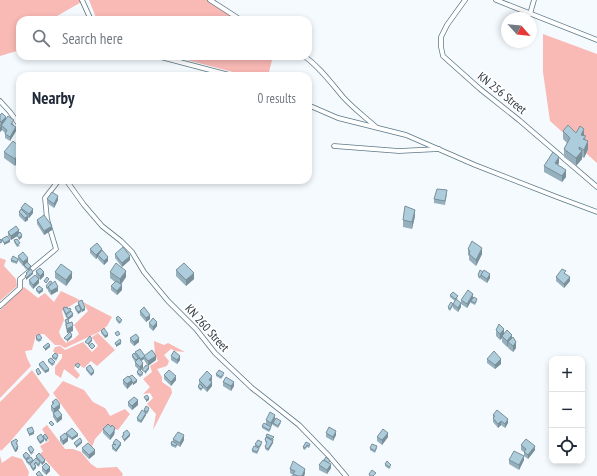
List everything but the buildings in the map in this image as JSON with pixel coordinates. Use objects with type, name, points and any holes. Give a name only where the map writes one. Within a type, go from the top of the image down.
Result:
[{"type":"street","points":[[82,0],[89,16]]},
{"type":"street","points":[[210,0],[235,16]]},
{"type":"street","name":"KN 256 Street","points":[[465,0],[447,25],[441,37],[441,47],[444,56],[480,89],[597,186]]},
{"type":"street","points":[[496,0],[525,12]]},
{"type":"street","points":[[531,12],[534,0]]},
{"type":"street","points":[[537,17],[597,40]]},
{"type":"street","points":[[172,60],[218,72]]},
{"type":"street","points":[[309,60],[316,65],[344,98],[376,127]]},
{"type":"street","points":[[0,102],[16,120]]},
{"type":"street","points":[[312,107],[338,118],[406,135],[475,165],[597,212]]},
{"type":"street","points":[[334,146],[398,151],[440,149]]},
{"type":"street","points":[[0,306],[20,288],[20,279],[56,249],[47,219],[45,198],[56,184]]},
{"type":"street","name":"KN 260 Street","points":[[69,184],[102,226],[132,252],[144,272],[215,353],[252,388],[299,425],[346,476]]},
{"type":"shaded area","points":[[0,0],[85,0],[57,16],[16,16],[16,51],[0,56]]},
{"type":"shaded area","points":[[89,0],[207,0],[233,16],[95,16]]},
{"type":"shaded area","points":[[543,34],[597,54],[597,163],[550,121],[543,72]]},
{"type":"shaded area","points":[[187,60],[272,60],[269,72],[233,72]]},
{"type":"shaded area","points":[[0,258],[6,260],[4,266],[16,279],[17,286],[0,301]]},
{"type":"shaded area","points":[[24,287],[38,298],[45,293],[54,302],[61,291],[80,300],[62,311],[64,320],[59,332],[66,343],[74,339],[79,334],[74,325],[88,311],[83,302],[112,317],[107,326],[99,332],[65,348],[60,345],[55,345],[44,334],[36,335],[32,350],[25,351],[31,366],[0,398],[0,310]]},
{"type":"shaded area","points":[[98,333],[115,350],[97,366],[91,361],[84,368],[78,364],[74,368],[80,375],[77,379],[64,369],[61,378],[55,374],[55,367],[62,358],[62,354],[56,354],[53,351],[55,347],[60,346],[65,350],[83,342],[92,352],[98,346],[92,337]]},
{"type":"shaded area","points":[[154,341],[164,345],[168,343],[185,352],[171,349],[164,355],[169,361],[167,366],[157,369],[162,377],[162,382],[171,388],[172,393],[153,430],[156,414],[147,404],[153,398],[150,393],[143,394],[150,387],[143,379],[152,372],[150,366],[158,361],[155,355]]},
{"type":"shaded area","points":[[32,370],[50,395],[1,451],[0,402]]},
{"type":"shaded area","points":[[63,381],[84,390],[93,402],[105,408],[110,416],[125,409],[130,414],[118,430],[106,427],[95,439],[92,447],[53,393]]},
{"type":"shaded area","points":[[47,425],[65,449],[73,449],[81,452],[91,464],[97,468],[117,467],[123,474],[122,476],[60,476],[40,454],[43,451],[40,446],[49,441],[42,429]]},
{"type":"shaded area","points":[[0,456],[2,463],[12,456],[22,459],[29,472],[28,476],[0,476]]}]
